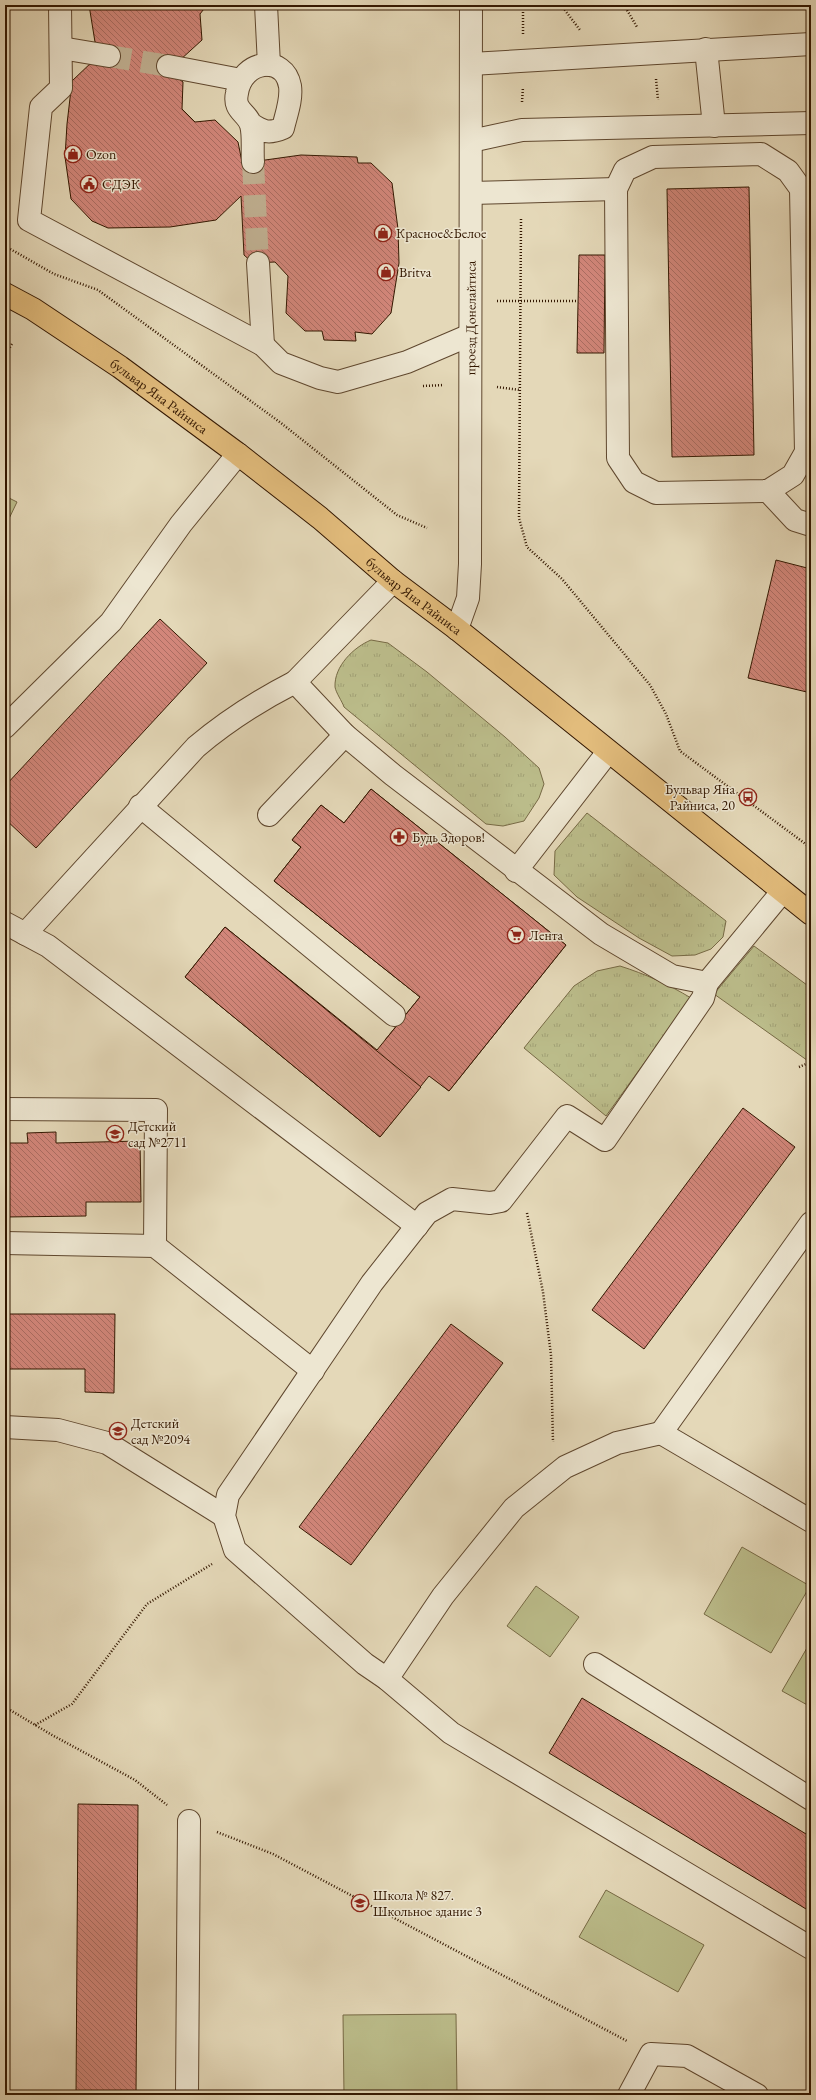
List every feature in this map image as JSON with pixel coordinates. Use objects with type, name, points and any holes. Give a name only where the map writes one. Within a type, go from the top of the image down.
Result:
[{"type":"main road","name":"бульвар Яна Райниса","points":[[5,294],[33,309],[120,367],[238,454],[320,518],[393,581],[457,629],[811,914]]},
{"type":"street","points":[[60,5],[62,48],[61,88],[40,107],[29,220],[263,345],[281,363],[320,378],[338,382],[407,362],[470,335]]},
{"type":"street","points":[[266,5],[269,65]]},
{"type":"street","name":"проезд Донелайтиса","points":[[457,629],[468,598],[470,564],[471,5]]},
{"type":"street","points":[[471,64],[811,44]]},
{"type":"street","points":[[62,48],[109,56]]},
{"type":"street","points":[[706,50],[714,126]]},
{"type":"street","points":[[257,65],[269,65],[279,69],[287,77],[290,87],[289,102],[283,128],[274,132],[263,132],[251,124],[237,106],[236,94],[241,80],[257,65]]},
{"type":"street","points":[[168,66],[241,80]]},
{"type":"street","points":[[471,141],[522,130],[811,123]]},
{"type":"street","points":[[251,124],[253,162]]},
{"type":"street","points":[[761,154],[788,171],[801,189],[806,452],[793,475],[768,491],[656,493],[634,482],[618,458],[616,189],[625,170],[653,157],[761,154]]},
{"type":"street","points":[[470,193],[616,189]]},
{"type":"street","points":[[258,263],[263,345]]},
{"type":"street","points":[[5,727],[111,622],[181,524],[238,454]]},
{"type":"street","points":[[768,491],[795,520],[811,525]]},
{"type":"street","points":[[25,934],[140,806],[196,747],[223,724],[254,703],[295,682],[393,581]]},
{"type":"street","points":[[295,682],[345,735],[393,775],[516,871],[601,934],[678,978],[707,983]]},
{"type":"street","points":[[269,815],[345,735]]},
{"type":"street","points":[[516,871],[608,752]]},
{"type":"street","points":[[140,806],[394,1015]]},
{"type":"street","points":[[782,892],[707,983],[703,998],[604,1140],[567,1116],[501,1201],[490,1203],[452,1199],[427,1213],[372,1283],[228,1495],[224,1516],[235,1550],[365,1664],[387,1679],[450,1733],[811,1948]]},
{"type":"street","points":[[5,923],[48,946],[418,1226]]},
{"type":"street","points":[[5,1109],[156,1110],[155,1246]]},
{"type":"street","points":[[387,1679],[443,1596],[514,1508],[565,1466],[617,1443],[661,1432],[811,1224]]},
{"type":"street","points":[[5,1243],[155,1246],[313,1371]]},
{"type":"street","points":[[5,1427],[58,1430],[107,1443],[224,1516]]},
{"type":"street","points":[[661,1432],[811,1521]]},
{"type":"street","points":[[595,1664],[811,1799]]},
{"type":"street","points":[[188,2095],[189,1821]]},
{"type":"street","points":[[629,2095],[651,2054],[688,2056],[757,2095]]},
{"type":"path","points":[[522,130],[523,5]]},
{"type":"path","points":[[520,192],[521,301],[519,518],[527,547],[562,579],[650,685],[666,714],[680,751],[811,848]]},
{"type":"path","points":[[5,246],[54,274],[98,290],[281,423],[397,515],[428,528]]},
{"type":"path","points":[[470,302],[578,301]]},
{"type":"path","points":[[5,355],[12,344]]},
{"type":"path","points":[[799,1067],[811,1062]]},
{"type":"path","points":[[518,1178],[543,1292],[551,1355],[555,1475]]},
{"type":"path","points":[[35,1725],[72,1704],[147,1604],[235,1550]]},
{"type":"path","points":[[5,1707],[135,1780],[189,1821],[273,1854],[651,2054]]},
{"type":"green space","points":[[5,496],[17,502],[5,527]]},
{"type":"green space","points":[[371,640],[388,643],[427,672],[505,737],[539,768],[544,784],[539,798],[524,821],[503,826],[486,824],[344,707],[335,687],[338,672],[341,665],[352,652]]},
{"type":"green space","points":[[587,813],[726,921],[723,937],[711,949],[695,955],[672,956],[639,938],[577,897],[554,875],[555,851]]},
{"type":"green space","points":[[754,946],[811,988],[811,1063],[714,994]]},
{"type":"green space","points":[[620,966],[638,972],[674,988],[691,998],[606,1116],[524,1048],[574,986],[597,971]]},
{"type":"green space","points":[[742,1547],[810,1586],[771,1653],[704,1614]]},
{"type":"green space","points":[[536,1586],[579,1617],[550,1657],[507,1626]]},
{"type":"green space","points":[[811,1641],[811,1707],[782,1691]]},
{"type":"green space","points":[[606,1890],[704,1945],[678,1992],[579,1937]]},
{"type":"green space","points":[[456,2014],[457,2095],[344,2095],[343,2015]]},
{"type":"building","points":[[89,5],[207,5],[200,14],[202,40],[168,71],[183,82],[182,109],[195,122],[215,120],[238,142],[244,172],[251,162],[301,155],[357,157],[358,163],[371,163],[392,183],[398,229],[399,263],[391,313],[372,334],[355,332],[356,341],[324,340],[322,331],[305,331],[286,313],[288,276],[275,262],[253,263],[244,255],[241,196],[216,220],[170,227],[108,228],[92,221],[71,199],[65,157],[72,81],[95,59],[109,49],[95,42]]},
{"type":"building","points":[[749,187],[754,455],[672,457],[667,189]]},
{"type":"building","points":[[579,255],[605,255],[604,353],[577,353]]},
{"type":"building","points":[[776,560],[811,569],[811,693],[748,678]]},
{"type":"building","points":[[160,619],[207,663],[36,848],[5,819],[5,786]]},
{"type":"building","points":[[371,789],[566,945],[449,1091],[385,1040],[420,997],[274,881],[301,847],[292,840],[321,805],[344,823]]},
{"type":"building","points":[[371,789],[566,945],[449,1091],[429,1076],[380,1137],[185,977],[225,927],[377,1050],[420,997],[274,881],[301,847],[292,840],[321,805],[344,823]]},
{"type":"building","points":[[225,927],[421,1087],[380,1137],[185,977]]},
{"type":"building","points":[[743,1108],[795,1147],[644,1349],[592,1310]]},
{"type":"building","points":[[56,1132],[56,1143],[140,1141],[141,1202],[86,1202],[86,1216],[5,1217],[5,1143],[28,1143],[27,1133]]},
{"type":"building","points":[[5,1314],[115,1314],[114,1393],[85,1392],[85,1369],[5,1369]]},
{"type":"building","points":[[451,1324],[503,1363],[351,1565],[299,1527]]},
{"type":"building","points":[[582,1698],[811,1837],[811,1912],[549,1753]]},
{"type":"building","points":[[78,1804],[138,1805],[136,2095],[76,2095]]},
{"type":"tunnel","points":[[109,56],[168,66]]},
{"type":"tunnel","points":[[253,162],[258,263]]},
{"type":"place","name":"Ozon","points":[[73,154]]},
{"type":"place","name":"СДЭК","points":[[89,184]]},
{"type":"place","name":"Красное&Белое","points":[[383,233]]},
{"type":"place","name":"Britva","points":[[386,272]]},
{"type":"place","name":"Бульвар Яна Райниса, 20","points":[[748,797]]},
{"type":"place","name":"Будь Здоров!","points":[[399,837]]},
{"type":"place","name":"Лента","points":[[516,935]]},
{"type":"place","name":"Детский сад №2711","points":[[115,1134]]},
{"type":"place","name":"Детский сад №2094","points":[[118,1431]]},
{"type":"place","name":"Школа № 827. Школьное здание 3","points":[[360,1903]]}]
